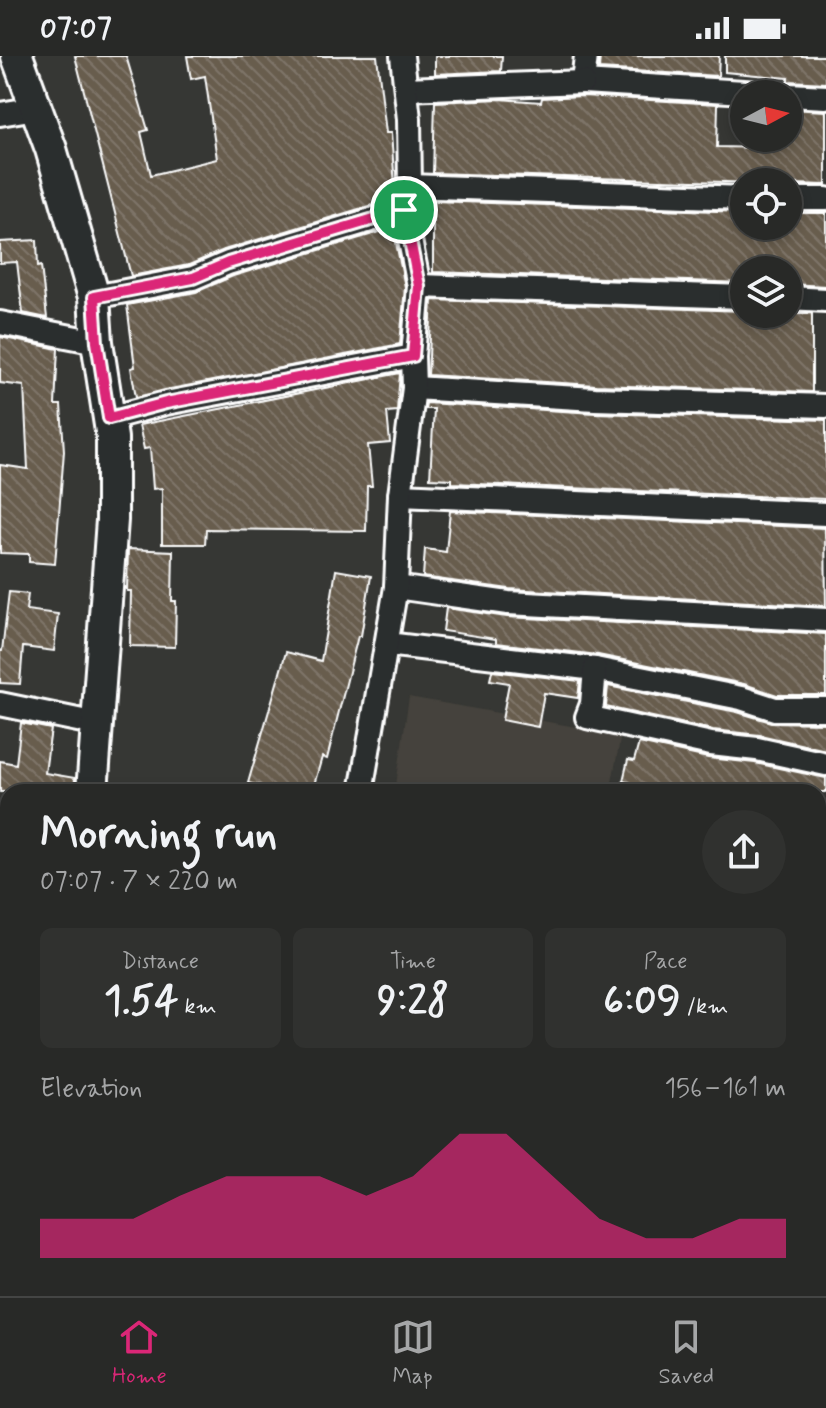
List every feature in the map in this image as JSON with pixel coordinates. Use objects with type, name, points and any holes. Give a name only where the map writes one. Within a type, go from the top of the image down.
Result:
[{"type":"main road","points":[[17,56],[94,297],[97,342],[112,438],[112,520],[93,784]]},
{"type":"street","points":[[362,784],[396,587],[400,495],[414,388],[413,356],[419,286],[404,210],[410,186],[409,119],[402,56]]},
{"type":"street","points":[[583,82],[586,56]]},
{"type":"street","points":[[406,89],[583,82],[730,91]]},
{"type":"street","points":[[802,96],[826,97]]},
{"type":"street","points":[[0,114],[36,108]]},
{"type":"street","points":[[410,186],[730,197]]},
{"type":"street","points":[[802,199],[826,199]]},
{"type":"street","points":[[94,297],[193,278],[228,263],[404,210]]},
{"type":"street","points":[[419,286],[730,297]]},
{"type":"street","points":[[802,299],[826,300]]},
{"type":"street","points":[[0,323],[97,342]]},
{"type":"street","points":[[109,418],[166,403],[413,356]]},
{"type":"street","points":[[414,388],[595,399],[826,406]]},
{"type":"street","points":[[400,495],[826,514]]},
{"type":"street","points":[[396,587],[508,603],[826,620]]},
{"type":"street","points":[[387,644],[595,669],[741,698],[775,709],[826,709]]},
{"type":"street","points":[[595,669],[592,704],[587,717],[711,744],[757,749],[826,764]]},
{"type":"street","points":[[0,704],[97,724]]},
{"type":"shaded area","points":[[409,697],[621,735],[612,784],[396,784]]},
{"type":"building","points":[[75,56],[126,56],[148,130],[141,132],[151,175],[217,159],[205,76],[191,79],[187,56],[377,56],[386,133],[391,133],[395,186],[392,199],[224,250],[189,265],[131,276]]},
{"type":"building","points":[[435,56],[502,56],[501,71],[435,74]]},
{"type":"building","points":[[600,56],[719,56],[718,76],[599,69]]},
{"type":"building","points":[[725,56],[826,56],[826,83],[725,72]]},
{"type":"building","points":[[583,96],[718,104],[717,147],[730,147],[730,152],[802,152],[802,110],[826,111],[826,185],[802,184],[802,168],[730,168],[730,182],[433,173],[435,102],[500,99],[541,102],[542,98]]},
{"type":"building","points":[[433,201],[730,212],[730,240],[802,240],[802,213],[826,213],[826,286],[802,285],[802,256],[730,256],[730,283],[433,272]]},
{"type":"building","points":[[393,228],[405,287],[400,344],[136,397],[127,305],[196,292],[233,276]]},
{"type":"building","points":[[37,240],[38,267],[41,266],[47,318],[23,313],[17,262],[0,263],[0,242]]},
{"type":"building","points":[[432,300],[730,311],[730,328],[802,328],[802,313],[812,313],[812,392],[596,385],[428,375]]},
{"type":"building","points":[[0,337],[58,349],[55,405],[61,405],[64,451],[55,564],[29,562],[29,554],[0,553],[0,465],[28,469],[24,386],[0,383]]},
{"type":"building","points":[[400,373],[397,411],[387,412],[390,443],[368,445],[372,486],[367,486],[366,531],[206,529],[205,544],[162,544],[162,488],[153,489],[150,448],[144,449],[139,425]]},
{"type":"building","points":[[426,403],[595,413],[826,420],[826,499],[452,483],[452,479],[430,478],[434,409],[425,409]]},
{"type":"building","points":[[450,511],[825,528],[826,606],[509,589],[423,577],[425,549],[446,552]]},
{"type":"building","points":[[128,549],[173,551],[175,647],[130,646]]},
{"type":"building","points":[[336,570],[371,576],[361,636],[358,636],[327,759],[322,757],[314,784],[248,783],[286,652],[321,661]]},
{"type":"building","points":[[9,592],[28,594],[26,610],[58,614],[54,651],[23,647],[20,684],[0,683],[0,651]]},
{"type":"building","points":[[446,608],[507,617],[826,634],[826,695],[777,695],[744,684],[598,655],[496,643],[496,639],[443,631]]},
{"type":"building","points":[[492,671],[580,681],[578,698],[544,693],[538,727],[502,720],[509,683],[490,680]]},
{"type":"building","points":[[608,686],[737,712],[771,722],[826,723],[826,750],[606,707]]},
{"type":"building","points":[[21,723],[51,729],[45,773],[75,778],[75,784],[0,784],[0,761],[16,764]]},
{"type":"building","points":[[639,743],[826,778],[826,784],[636,784],[623,781],[628,760],[634,761]]},
{"type":"route","points":[[404,210],[419,286],[413,356],[166,403],[109,418],[97,342],[94,297],[193,278],[228,263],[404,210]]}]
